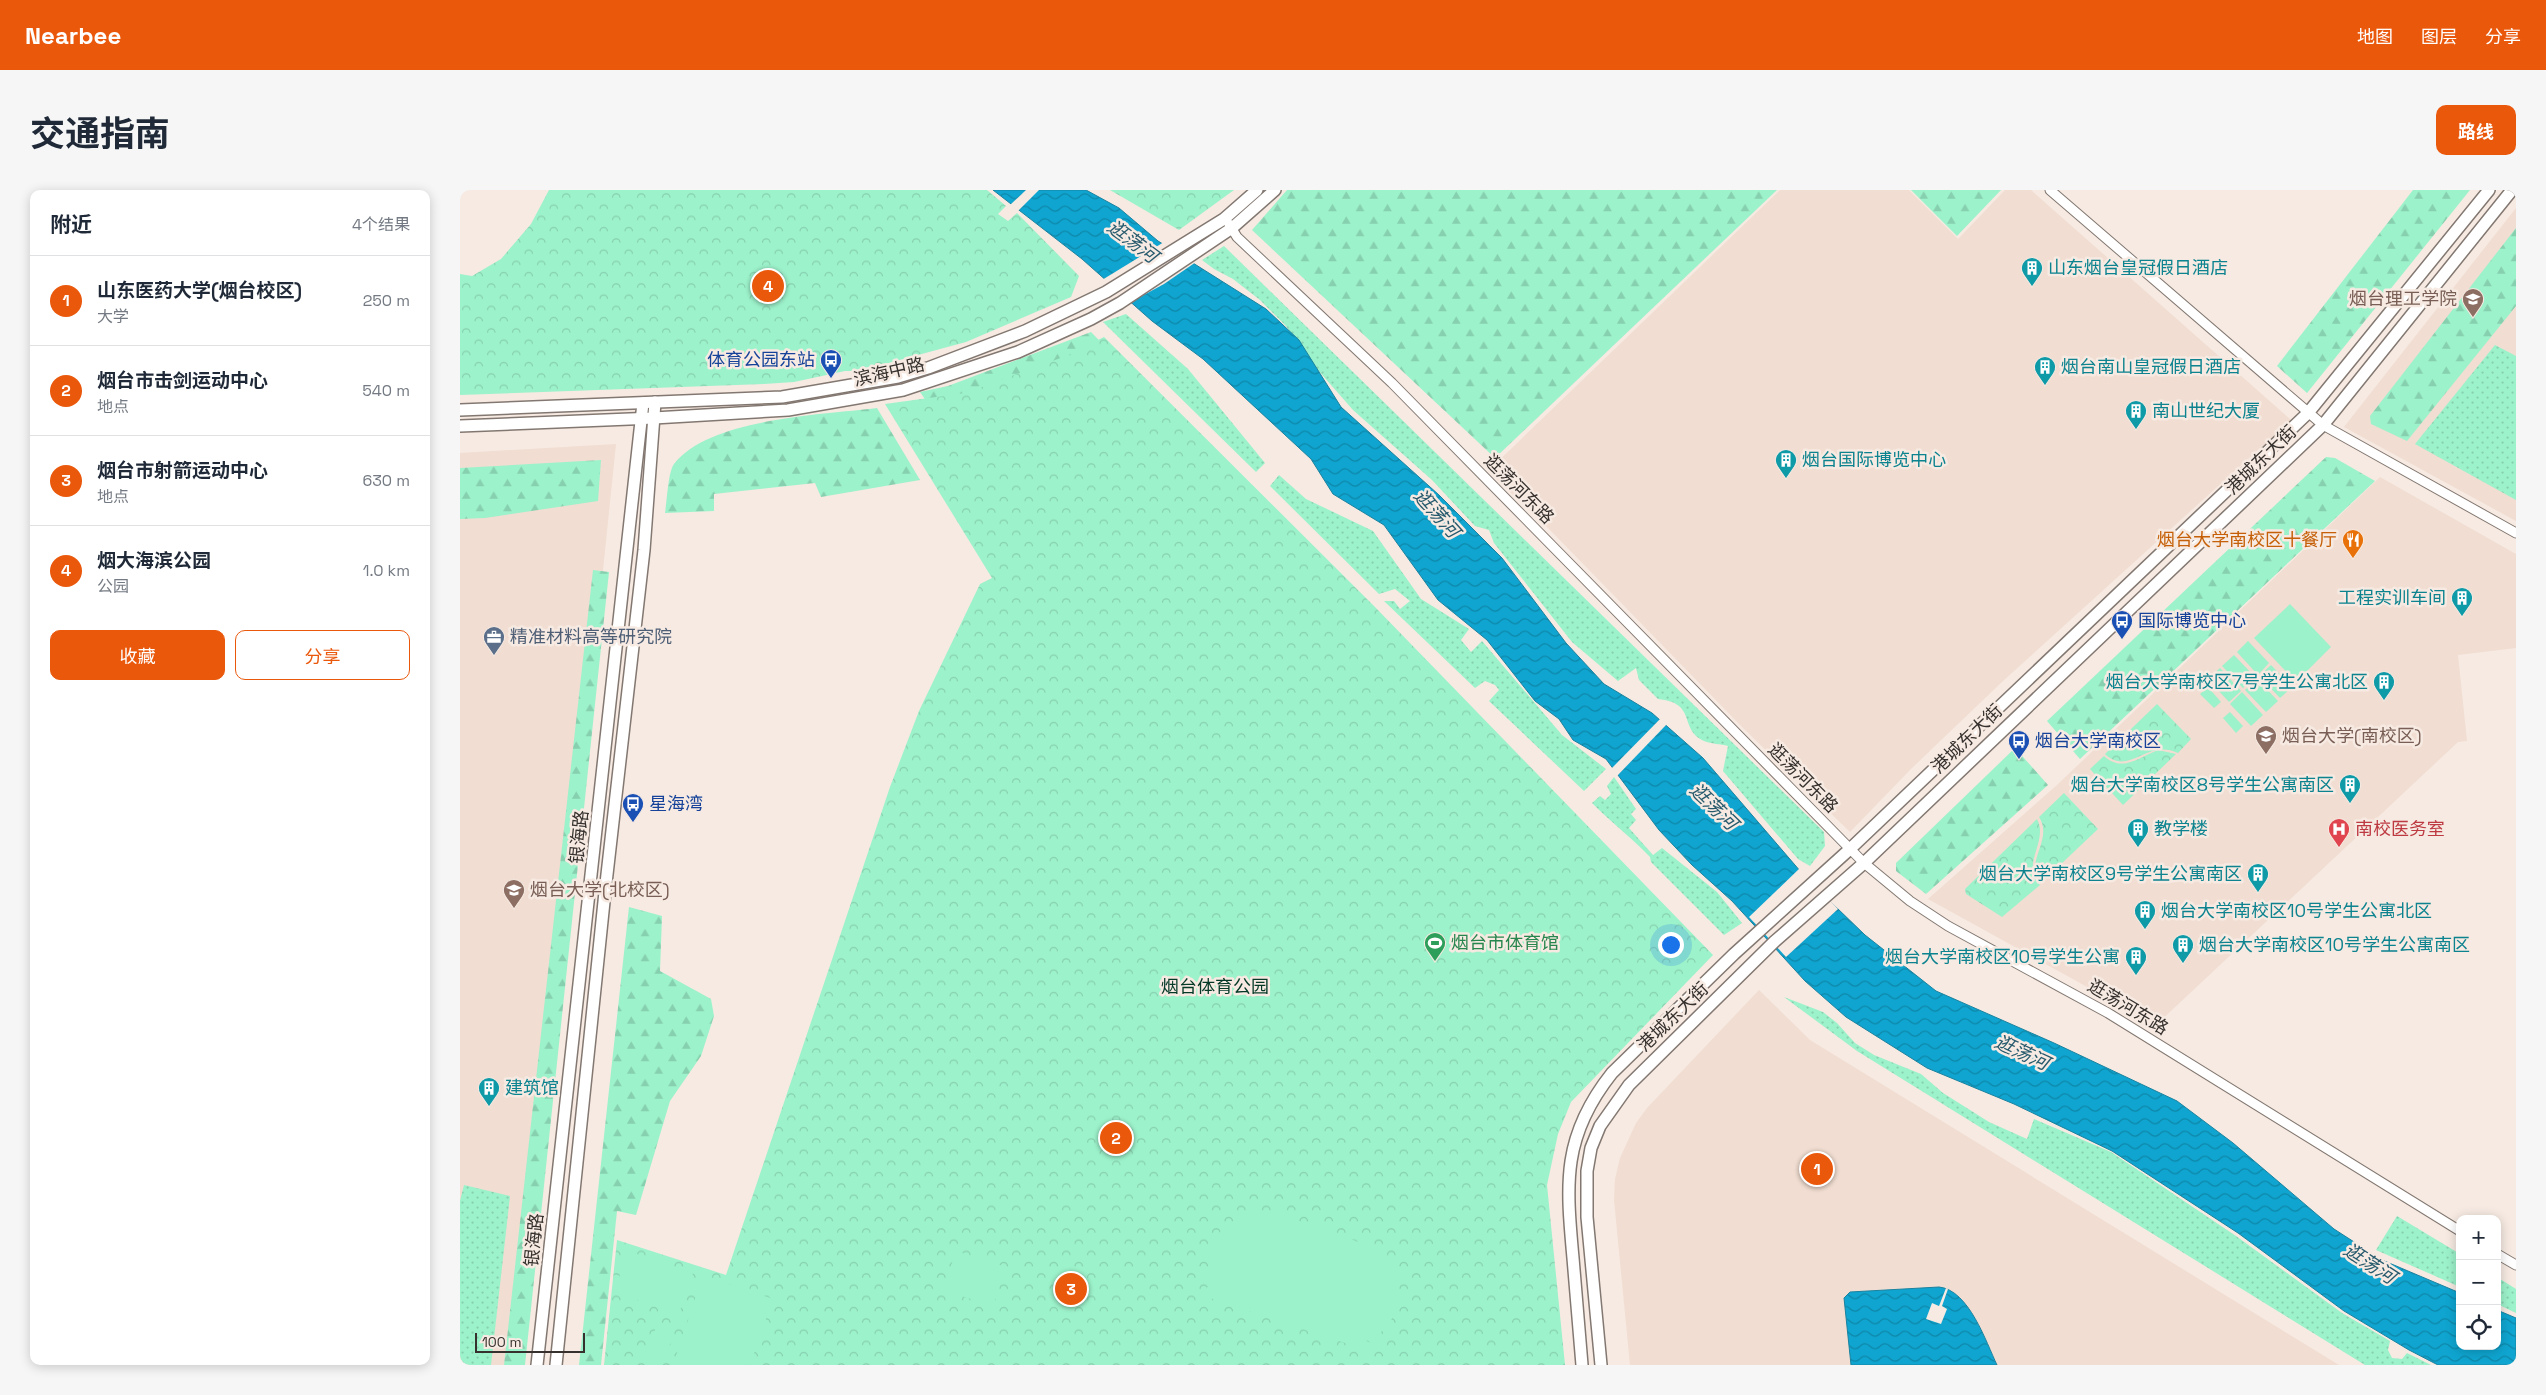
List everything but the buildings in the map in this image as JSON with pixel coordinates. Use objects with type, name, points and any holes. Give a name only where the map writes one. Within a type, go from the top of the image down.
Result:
[{"type":"main road","name":"滨海中路","points":[[460,410],[782,397],[898,377],[928,368],[1026,331],[1106,292],[1184,245],[1224,218],[1257,190]]},
{"type":"main road","name":"滨海中路","points":[[460,426],[649,419],[788,410],[903,390],[1018,352],[1091,319],[1120,303],[1232,228],[1275,190]]},
{"type":"main road","name":"港城东大街","points":[[1582,1365],[1568,1178],[1575,1140],[1584,1116],[1597,1092],[1612,1073],[1760,930],[1812,881],[1850,849],[2308,413],[2489,190]]},
{"type":"main road","name":"港城东大街","points":[[1601,1365],[1586,1192],[1591,1148],[1600,1126],[1629,1085],[1774,942],[1864,863],[2323,425],[2512,190]]},
{"type":"main road","name":"银海路","points":[[537,1365],[649,419],[655,402]]},
{"type":"main road","name":"银海路","points":[[556,1365],[605,892],[643,560],[649,419],[643,403]]},
{"type":"main road","points":[[2001,706],[2014,719]]},
{"type":"street","points":[[2050,190],[2323,425],[2516,533]]},
{"type":"street","name":"逛荡河东路","points":[[1224,218],[1237,237],[1392,383],[1864,863],[1910,901],[1948,926],[2108,1013],[2456,1229]]},
{"type":"street","points":[[2501,1256],[2516,1265]]},
{"type":"shaded area","points":[[1780,190],[1909,190],[1958,239],[2005,190],[2031,190],[2291,420],[2003,681],[1911,769],[1850,832],[1743,728],[1551,531],[1488,471]]},
{"type":"shaded area","name":"烟台理工学院","points":[[2516,208],[2516,521],[2344,427]]},
{"type":"shaded area","name":"烟台大学(北校区)","points":[[616,444],[521,1365],[460,1365],[460,453]]},
{"type":"shaded area","name":"烟台大学(南校区)","points":[[2380,477],[2516,554],[2516,648],[2458,655],[2467,741],[2458,742],[2156,1025],[1928,899],[2057,785]]},
{"type":"shaded area","points":[[1759,990],[1810,1040],[2339,1365],[1630,1365],[1614,1200],[1615,1179],[1620,1158],[1636,1123],[1647,1108]]},
{"type":"green space","points":[[549,190],[987,190],[1006,206],[998,214],[1008,221],[1017,213],[1079,276],[1071,297],[966,342],[859,371],[845,371],[794,382],[764,384],[460,395],[460,274],[472,276],[501,259],[531,224]]},
{"type":"green space","points":[[1110,190],[1234,190],[1179,230]]},
{"type":"green space","points":[[1287,190],[1777,190],[1495,458],[1252,230]]},
{"type":"green space","points":[[1911,190],[2001,190],[1957,236]]},
{"type":"green space","points":[[2413,190],[2470,190],[2307,393],[2277,366]]},
{"type":"green space","points":[[2516,228],[2516,306],[2407,441],[2371,424],[2370,416]]},
{"type":"green space","points":[[1224,246],[1824,832],[1825,846],[1810,866],[1798,859],[1723,771],[1728,746],[1707,742],[1696,736],[1691,730],[1683,711],[1670,701],[1658,699],[1639,680],[1636,668],[1618,681],[1572,642],[1494,543],[1489,530],[1475,526],[1432,480],[1353,410],[1310,361],[1286,326],[1260,300],[1233,279],[1202,260]]},
{"type":"green space","points":[[1126,314],[1188,369],[1265,463],[1256,472],[1103,322]]},
{"type":"green space","points":[[1091,332],[1149,391],[966,458],[920,392],[948,386]]},
{"type":"green space","name":"烟台体育公园","points":[[1104,337],[1375,607],[1713,955],[1571,1102],[1558,1134],[1547,1185],[1565,1365],[604,1365],[617,1240],[726,1275],[890,787],[919,711],[980,584],[992,578],[885,404],[965,393],[1066,356]]},
{"type":"green space","points":[[2495,345],[2516,356],[2516,500],[2415,444]]},
{"type":"green space","points":[[877,408],[920,480],[821,497],[815,483],[714,494],[714,511],[665,513],[669,480],[674,464],[691,449],[713,437],[768,421]]},
{"type":"green space","points":[[2326,457],[2335,458],[2375,481],[2080,759],[2047,721]]},
{"type":"green space","points":[[601,460],[598,501],[485,518],[460,519],[460,468]]},
{"type":"green space","points":[[1279,475],[1306,499],[1373,531],[1421,599],[1469,629],[1461,640],[1471,652],[1482,641],[1562,735],[1606,769],[1584,791],[1489,701],[1499,690],[1495,685],[1485,681],[1475,688],[1384,601],[1394,601],[1400,609],[1410,601],[1395,589],[1379,594],[1270,486]]},
{"type":"green space","points":[[593,570],[609,572],[525,1365],[504,1365]]},
{"type":"green space","points":[[2290,604],[2331,647],[2296,682],[2254,638]]},
{"type":"green space","points":[[2248,641],[2269,663],[2258,675],[2237,652]]},
{"type":"green space","points":[[2234,655],[2255,677],[2243,688],[2222,666]]},
{"type":"green space","points":[[2271,665],[2292,687],[2280,698],[2259,676]]},
{"type":"green space","points":[[2220,668],[2241,691],[2229,702],[2208,679]]},
{"type":"green space","points":[[2257,679],[2278,701],[2266,712],[2245,690]]},
{"type":"green space","points":[[2208,687],[2221,702],[2214,708],[2200,694]]},
{"type":"green space","points":[[2242,692],[2263,715],[2251,726],[2230,704]]},
{"type":"green space","points":[[2157,704],[2191,739],[2178,753],[2157,750],[2122,761],[2114,760],[2105,754]]},
{"type":"green space","points":[[2230,712],[2243,726],[2236,733],[2223,718]]},
{"type":"green space","points":[[2015,748],[2048,785],[1926,894],[1896,871],[1896,863]]},
{"type":"green space","points":[[2158,750],[2176,754],[2123,805],[2090,769],[2104,756],[2111,761],[2124,763],[2131,762]]},
{"type":"green space","points":[[1614,777],[1636,809],[1631,814],[1636,820],[1629,828],[1653,855],[1662,848],[1717,892],[1742,923],[1724,935],[1651,862],[1650,857],[1643,850],[1592,803],[1600,796],[1605,800],[1611,794],[1607,786]]},
{"type":"green space","points":[[2064,793],[2098,829],[2041,883],[2036,875],[2035,867],[2043,834],[2043,826],[2039,817]]},
{"type":"green space","points":[[2037,819],[2040,836],[2033,861],[2033,869],[2040,885],[2002,917],[1966,894],[1965,889]]},
{"type":"green space","points":[[629,907],[662,916],[660,971],[711,999],[714,1016],[701,1056],[670,1101],[636,1215],[617,1211],[601,1365],[579,1365]]},
{"type":"green space","points":[[1784,997],[1823,1012],[1837,1023],[1855,1043],[1874,1055],[1921,1074],[1943,1093],[1989,1122],[2027,1139],[2034,1119],[2111,1152],[2236,1236],[2342,1313],[2390,1341],[2388,1350],[2392,1358],[2402,1359],[2407,1353],[2431,1365],[2365,1365],[1857,1051]]},
{"type":"green space","points":[[464,1185],[510,1196],[491,1365],[460,1365],[460,1201]]},
{"type":"green space","points":[[1255,1212],[1282,1217],[1340,1235],[1372,1248],[1389,1262],[1395,1271],[1398,1281],[1398,1303],[1389,1323],[1380,1332],[1366,1341],[1377,1345],[1375,1353],[1204,1296],[1207,1287],[1215,1290],[1210,1276],[1209,1263],[1210,1251],[1214,1240],[1230,1223]]},
{"type":"green space","points":[[2397,1216],[2456,1252],[2456,1285],[2376,1250]]},
{"type":"green space","points":[[628,1251],[693,1273],[679,1314],[614,1292]]},
{"type":"green space","points":[[956,1251],[1006,1267],[993,1306],[943,1290]]},
{"type":"green space","points":[[703,1275],[773,1299],[750,1365],[673,1365]]},
{"type":"green space","points":[[2501,1280],[2516,1289],[2516,1313],[2501,1306]]},
{"type":"green space","points":[[657,1324],[675,1330],[663,1364],[646,1358]]},
{"type":"water","name":"逛荡河","points":[[993,190],[1086,190],[1119,208],[1158,241],[1266,309],[1299,340],[1341,407],[1439,495],[1502,558],[1566,643],[1604,684],[1652,713],[1703,758],[1807,879],[1865,935],[1936,991],[2054,1043],[2177,1101],[2233,1143],[2334,1229],[2382,1260],[2456,1291],[2456,1350],[2501,1350],[2501,1312],[2516,1318],[2516,1365],[2438,1365],[2409,1350],[2344,1311],[2238,1233],[2112,1151],[2014,1104],[1927,1068],[1846,1017],[1805,981],[1732,901],[1692,865],[1659,830],[1606,759],[1573,740],[1559,719],[1535,701],[1487,640],[1438,600],[1384,525],[1333,494],[1311,459],[1203,359],[1152,321],[1082,259]]},
{"type":"water","points":[[1939,1287],[1950,1290],[1968,1307],[1982,1331],[1997,1365],[1851,1365],[1844,1298],[1850,1292]]},
{"type":"pier","points":[[1026,190],[1039,190],[1017,212],[1010,205]]},
{"type":"pier","points":[[1164,242],[1196,262],[1164,284],[1129,303],[1102,280]]},
{"type":"pier","points":[[1661,718],[1667,724],[1617,776],[1611,769]]},
{"type":"pier","points":[[1800,868],[1838,909],[1786,957],[1749,917]]},
{"type":"pier","points":[[1946,1288],[1948,1289],[1942,1306],[1947,1309],[1941,1324],[1926,1319],[1932,1303],[1939,1306]]},
{"type":"place","name":"烟大海滨公园","points":[[768,286]]},
{"type":"place","name":"山东烟台皇冠假日酒店","points":[[2032,287]]},
{"type":"place","name":"烟台理工学院","points":[[2473,318]]},
{"type":"place","name":"体育公园东站","points":[[831,379]]},
{"type":"place","name":"烟台南山皇冠假日酒店","points":[[2045,386]]},
{"type":"place","name":"南山世纪大厦","points":[[2136,430]]},
{"type":"place","name":"烟台国际博览中心","points":[[1786,479]]},
{"type":"place","name":"烟台大学南校区十餐厅","points":[[2353,559]]},
{"type":"place","name":"工程实训车间","points":[[2462,617]]},
{"type":"place","name":"国际博览中心","points":[[2122,640]]},
{"type":"place","name":"精准材料高等研究院","points":[[494,656]]},
{"type":"place","name":"烟台大学南校区7号学生公寓北区","points":[[2384,701]]},
{"type":"place","name":"烟台大学(南校区)","points":[[2266,755]]},
{"type":"place","name":"烟台大学南校区","points":[[2019,760]]},
{"type":"place","name":"烟台大学南校区8号学生公寓南区","points":[[2350,804]]},
{"type":"place","name":"星海湾","points":[[633,823]]},
{"type":"place","name":"教学楼","points":[[2138,848]]},
{"type":"place","name":"南校医务室","points":[[2339,848]]},
{"type":"place","name":"烟台大学南校区9号学生公寓南区","points":[[2258,893]]},
{"type":"place","name":"烟台大学(北校区)","points":[[514,909]]},
{"type":"place","name":"烟台大学南校区10号学生公寓北区","points":[[2145,930]]},
{"type":"place","name":"烟台市体育馆","points":[[1435,962]]},
{"type":"place","name":"烟台大学南校区10号学生公寓南区","points":[[2183,964]]},
{"type":"place","name":"烟台大学南校区10号学生公寓","points":[[2136,976]]},
{"type":"place","name":"建筑馆","points":[[489,1107]]},
{"type":"place","name":"烟台市击剑运动中心","points":[[1116,1138]]},
{"type":"place","name":"山东医药大学(烟台校区)","points":[[1817,1169]]},
{"type":"place","name":"烟台市射箭运动中心","points":[[1071,1289]]}]
